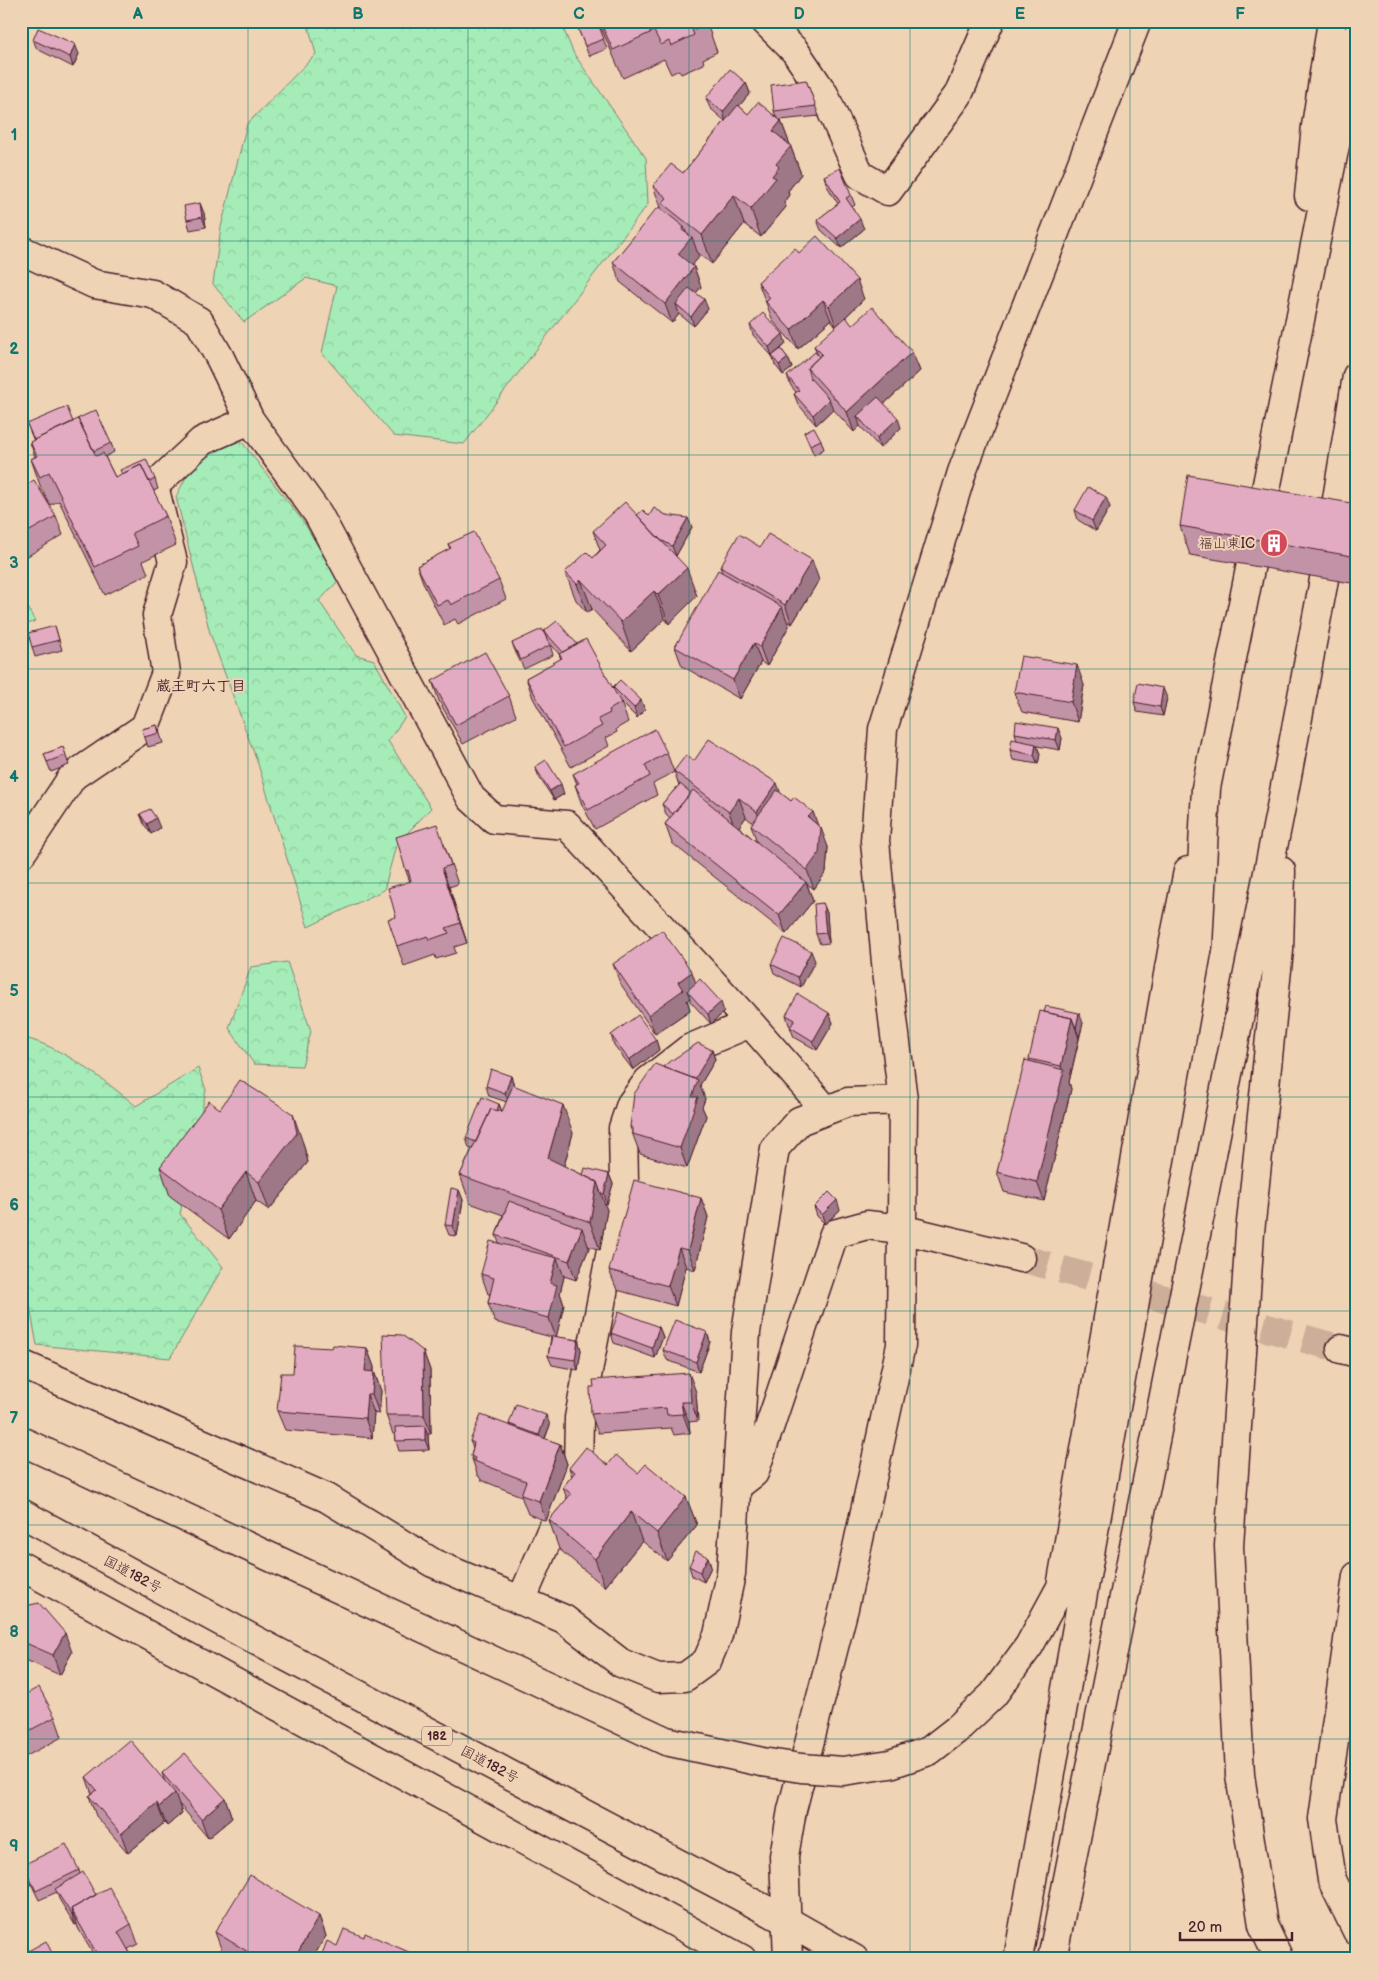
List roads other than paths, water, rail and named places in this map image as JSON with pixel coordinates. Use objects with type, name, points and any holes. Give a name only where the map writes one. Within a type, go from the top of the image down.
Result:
[{"type":"main road","points":[[765,21],[795,51],[824,94],[860,174],[888,191],[958,95],[990,21]]},
{"type":"main road","points":[[788,1959],[784,1856],[792,1810],[844,1608],[901,1345],[903,1100],[886,962],[876,841],[883,729],[962,472],[1136,21]]},
{"type":"main road","points":[[1297,334],[1316,126],[1332,21]]},
{"type":"main road","points":[[21,1441],[666,1741],[762,1762],[801,1768],[843,1771],[890,1764],[929,1751],[956,1730],[993,1695],[1029,1646],[1061,1587],[1172,946],[1206,788],[1357,36]]},
{"type":"main road","points":[[21,250],[94,284],[153,294],[198,321],[220,358],[250,420],[318,514],[472,798],[494,819],[567,825],[750,1023],[826,1110]]},
{"type":"main road","points":[[1053,1952],[1284,792],[1322,585],[1357,376]]},
{"type":"main road","points":[[21,854],[73,776],[145,727],[166,673],[157,615],[173,562],[154,486],[202,441],[250,420]]},
{"type":"main road","points":[[1020,1946],[1198,946],[1206,788]]},
{"type":"main road","points":[[1279,1959],[1263,1925],[1240,1775],[1229,1546],[1250,1232],[1279,950],[1284,792]]},
{"type":"main road","points":[[521,1601],[578,1468],[579,1418],[624,1183],[623,1128],[631,1104],[648,1081],[689,1049],[750,1023]]},
{"type":"main road","points":[[21,1364],[327,1498],[433,1563],[564,1619],[620,1663],[658,1678],[685,1677],[706,1661],[718,1635],[731,1574],[746,1332],[775,1148],[799,1121],[826,1110],[848,1102],[903,1100]]},
{"type":"main road","points":[[736,1488],[754,1473],[834,1234],[867,1225],[901,1229],[1021,1258]]},
{"type":"main road","name":"国道182号","points":[[21,1514],[253,1639],[787,1921],[854,1959]]},
{"type":"main road","points":[[21,1566],[742,1959]]},
{"type":"main road","points":[[1357,1576],[1323,1819],[1332,1880],[1357,1931]]},
{"type":"tunnel","points":[[1021,1258],[1341,1349]]},
{"type":"place","name":"福山東IC","points":[[1274,543]]},
{"type":"district","name":"蔵王町六丁目","points":[[201,686]]}]
